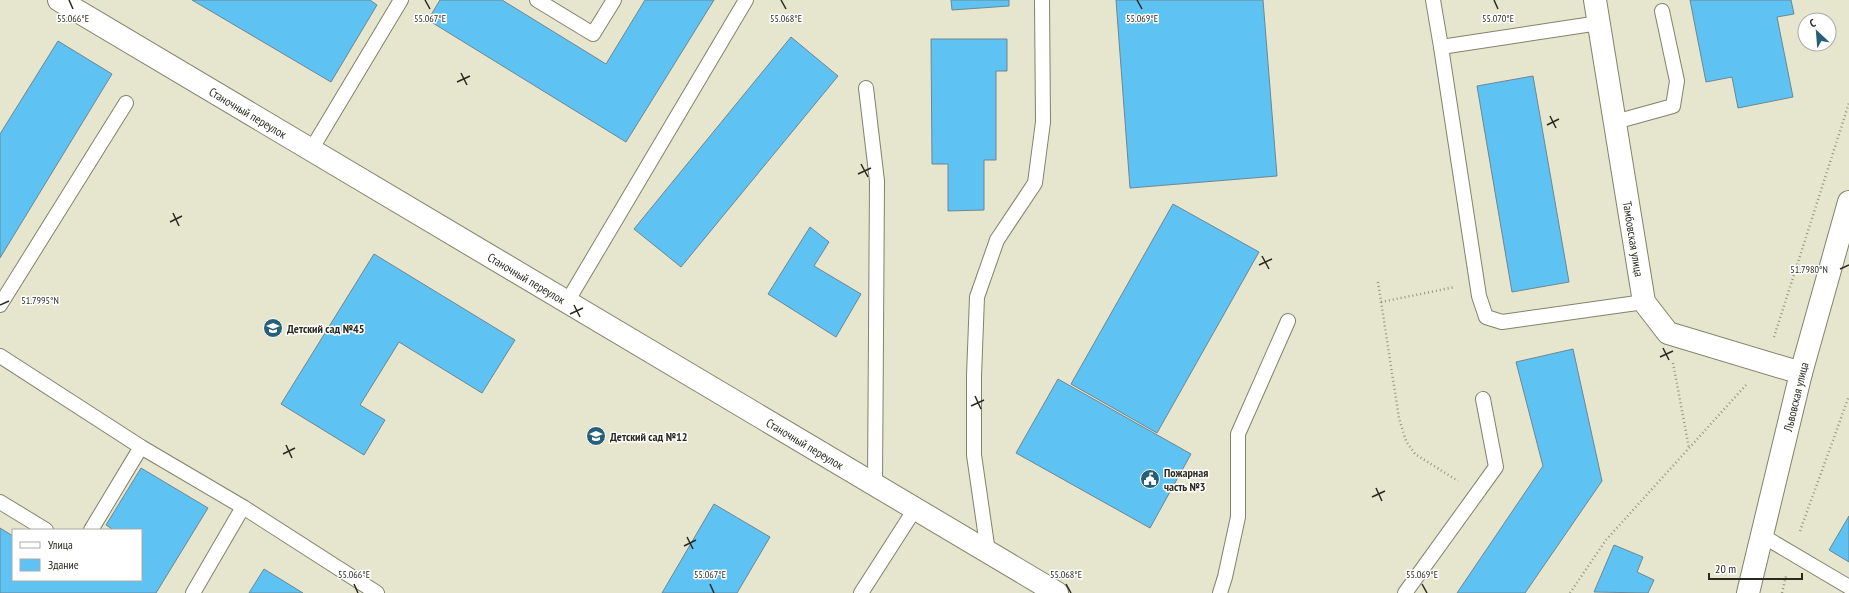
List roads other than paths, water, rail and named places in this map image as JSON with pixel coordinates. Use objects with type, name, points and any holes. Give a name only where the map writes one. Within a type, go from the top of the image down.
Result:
[{"type":"main road","name":"Станочный переулок","points":[[59,0],[1057,593]]},
{"type":"main road","name":"Тамбовская улица","points":[[1595,0],[1644,302],[1668,332],[1801,373]]},
{"type":"main road","name":"Львовская улица","points":[[1748,593],[1801,373],[1849,202]]},
{"type":"lane","points":[[311,150],[400,0]]},
{"type":"lane","points":[[537,0],[593,34],[614,0]]},
{"type":"lane","points":[[567,302],[746,0]]},
{"type":"lane","points":[[988,552],[974,455],[974,376],[977,297],[997,240],[1035,183],[1043,122],[1042,0]]},
{"type":"lane","points":[[1436,0],[1441,47],[1478,282],[1486,317],[1502,322],[1644,302]]},
{"type":"lane","points":[[1615,122],[1673,106],[1677,81],[1662,11]]},
{"type":"lane","points":[[1441,47],[1599,23]]},
{"type":"lane","points":[[866,88],[877,181],[875,485]]},
{"type":"lane","points":[[0,305],[126,103]]},
{"type":"lane","points":[[1220,593],[1238,517],[1238,434],[1288,322]]},
{"type":"lane","points":[[0,356],[141,447],[243,507],[378,593]]},
{"type":"lane","points":[[1405,593],[1496,467],[1483,399]]},
{"type":"lane","points":[[92,529],[141,447]]},
{"type":"lane","points":[[0,502],[44,529]]},
{"type":"lane","points":[[193,593],[243,507]]},
{"type":"lane","points":[[861,593],[915,509]]},
{"type":"lane","points":[[1762,535],[1849,587]]},
{"type":"place","name":"Детский сад №45","points":[[273,328]]},
{"type":"place","name":"Детский сад №12","points":[[596,436]]},
{"type":"place","name":"Пожарная часть №3","points":[[1150,479]]}]
